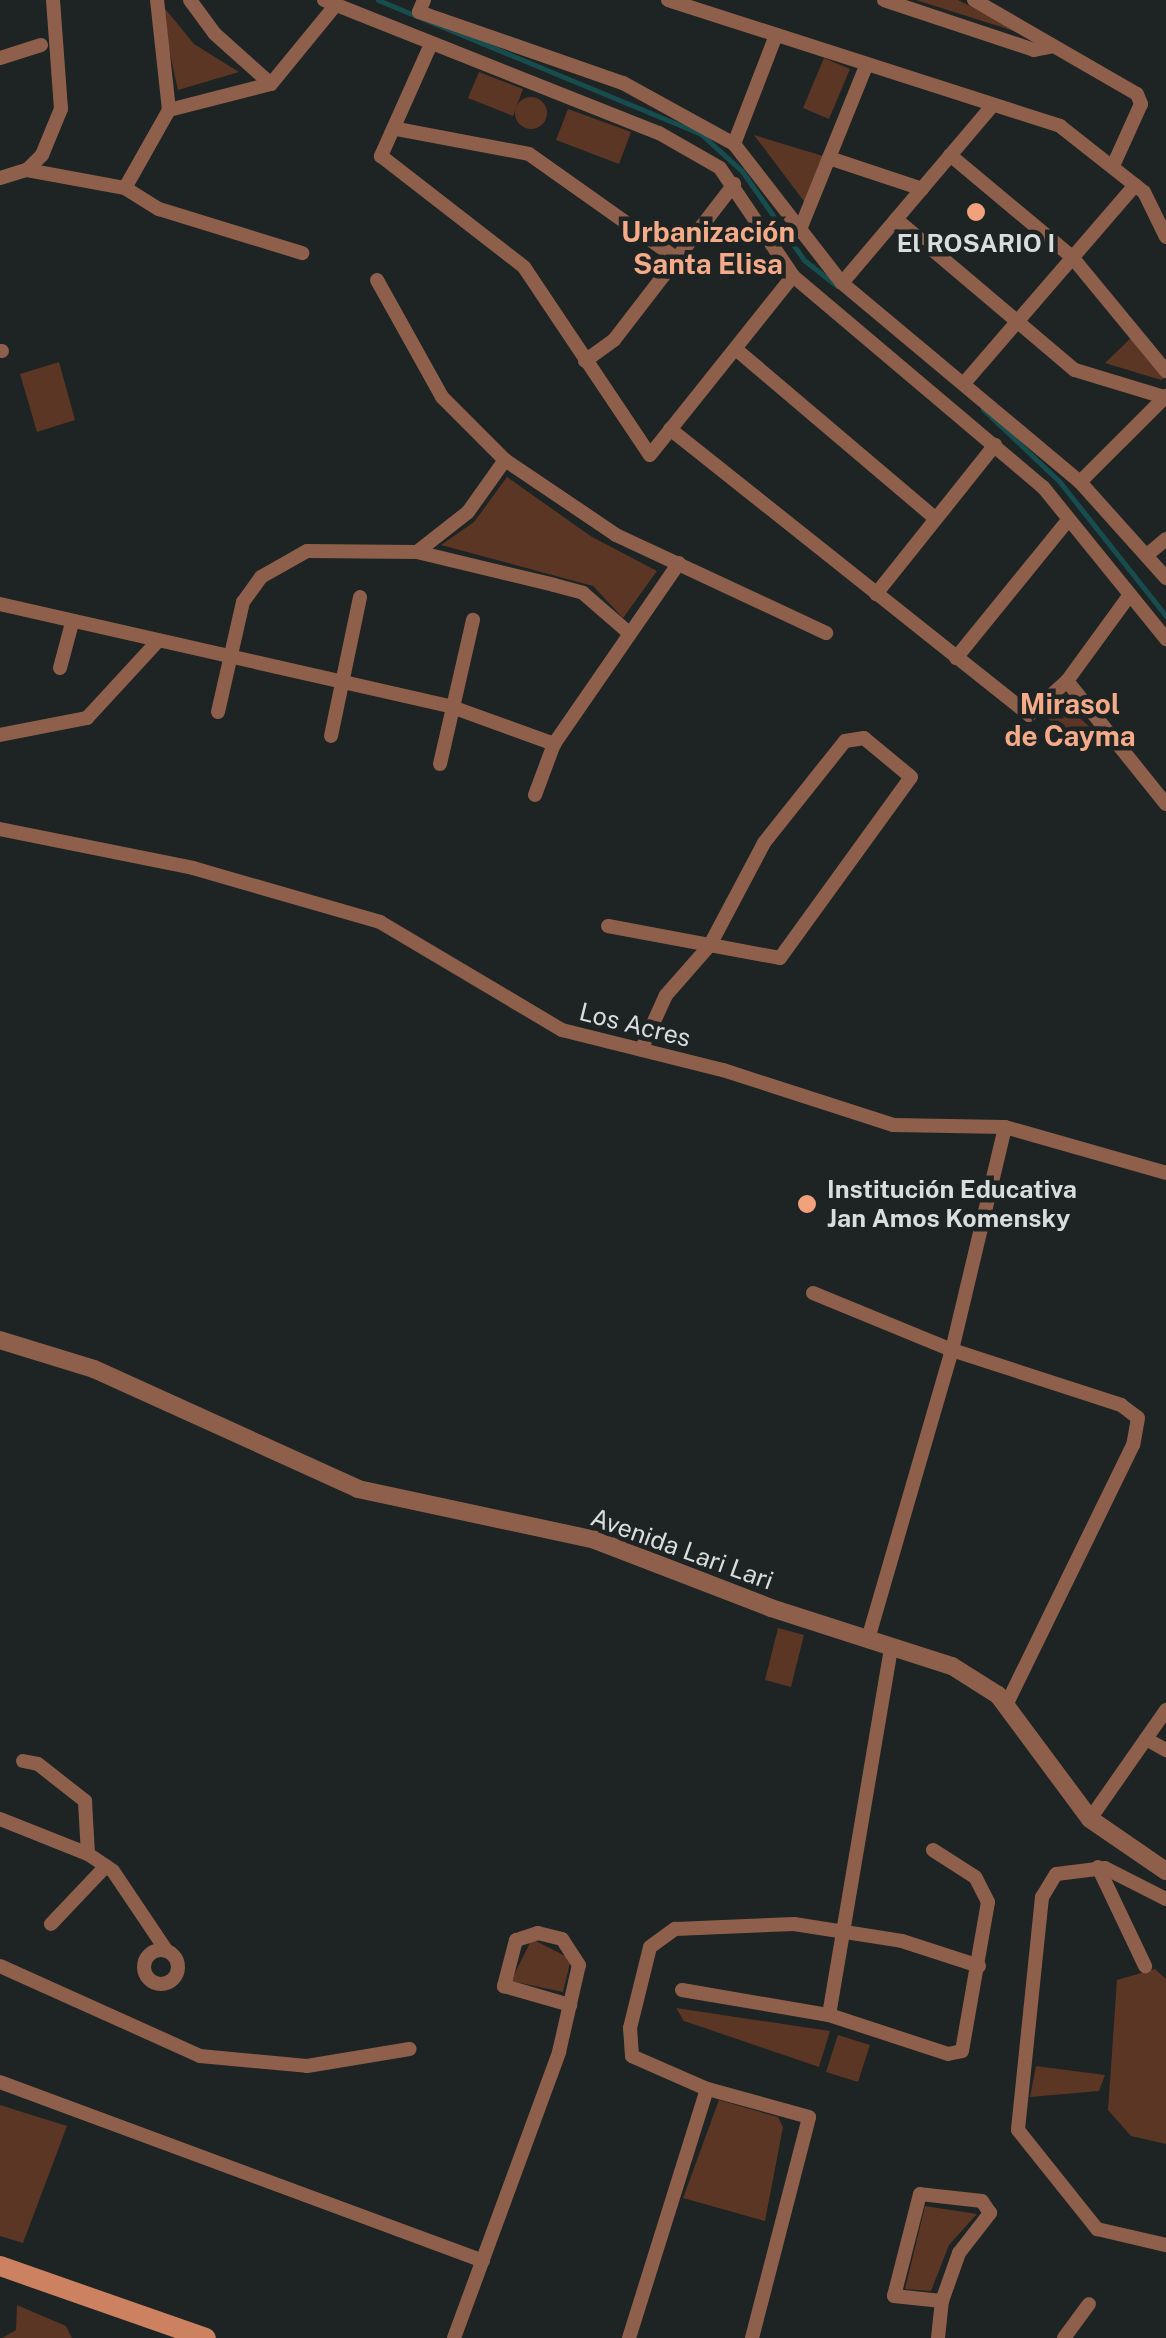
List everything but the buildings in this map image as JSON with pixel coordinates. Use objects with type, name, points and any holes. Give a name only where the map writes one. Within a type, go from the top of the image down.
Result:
[{"type":"main road","points":[[0,2266],[206,2338]]},
{"type":"street","points":[[28,170],[42,155],[61,109],[52,0]]},
{"type":"street","points":[[124,188],[169,110],[156,0]]},
{"type":"street","points":[[190,0],[214,34],[271,84]]},
{"type":"street","points":[[424,0],[419,12],[623,83],[734,144],[842,283],[966,381],[1080,482],[1166,578]]},
{"type":"street","points":[[668,0],[1060,126],[1135,185],[1166,237]]},
{"type":"street","points":[[884,0],[1034,50],[1050,48]]},
{"type":"street","points":[[974,0],[1040,34],[1050,48],[1140,99],[1113,166]]},
{"type":"street","points":[[169,110],[271,84],[329,3],[658,133],[698,153],[734,184],[793,276],[1043,488],[1166,639]]},
{"type":"street","points":[[734,144],[776,35]]},
{"type":"street","points":[[397,128],[393,120],[431,44]]},
{"type":"street","points":[[0,58],[41,45]]},
{"type":"street","points":[[799,232],[867,64]]},
{"type":"street","points":[[842,283],[992,106]]},
{"type":"street","points":[[397,128],[529,154],[676,258]]},
{"type":"street","points":[[397,128],[381,156],[524,268],[650,455],[738,351],[793,276]]},
{"type":"street","points":[[950,154],[1072,258],[1166,371]]},
{"type":"street","points":[[829,158],[922,189]]},
{"type":"street","points":[[0,178],[28,170],[124,188],[158,210],[302,252]]},
{"type":"street","points":[[585,361],[614,340],[734,184]]},
{"type":"street","points":[[966,381],[1135,185]]},
{"type":"street","points":[[896,219],[1084,375],[1165,396]]},
{"type":"street","points":[[377,280],[442,397],[506,460],[616,534],[826,633]]},
{"type":"street","points":[[738,351],[935,518]]},
{"type":"street","points":[[1080,482],[1165,396]]},
{"type":"street","points":[[670,429],[1029,714],[1066,681],[1129,596]]},
{"type":"street","points":[[876,594],[994,445]]},
{"type":"street","points":[[417,552],[468,512],[506,460]]},
{"type":"street","points":[[956,658],[1068,520]]},
{"type":"street","points":[[1148,555],[1166,539]]},
{"type":"street","points":[[218,712],[244,602],[280,562],[342,548],[417,552],[583,593],[629,634]]},
{"type":"street","points":[[536,795],[554,744],[679,562]]},
{"type":"street","points":[[332,736],[360,597]]},
{"type":"street","points":[[0,604],[452,707],[554,744]]},
{"type":"street","points":[[440,764],[472,620]]},
{"type":"street","points":[[60,668],[72,622]]},
{"type":"street","points":[[0,735],[87,718],[158,641]]},
{"type":"street","points":[[1066,681],[1136,776],[1166,804]]},
{"type":"street","points":[[608,926],[710,945],[780,958],[911,777],[864,738],[844,741],[764,843],[710,945],[666,995],[640,1050]]},
{"type":"street","name":"Los Acres","points":[[0,829],[193,868],[380,922],[562,1030],[893,1125],[1005,1127],[1166,1173]]},
{"type":"street","points":[[868,1640],[952,1350],[1005,1127]]},
{"type":"street","points":[[813,1293],[952,1350],[1121,1405],[1138,1418],[1133,1444],[1006,1705]]},
{"type":"street","name":"Avenida Lari Lari","points":[[0,1340],[94,1369],[358,1489],[596,1540],[868,1640],[952,1666],[1006,1705],[1090,1820],[1166,1871]]},
{"type":"street","points":[[828,2015],[891,1647]]},
{"type":"street","points":[[1090,1820],[1166,1710]]},
{"type":"street","points":[[1146,1739],[1166,1750]]},
{"type":"street","points":[[23,1762],[38,1764],[85,1801],[88,1854]]},
{"type":"street","points":[[0,1819],[88,1854],[106,1866],[166,1950]]},
{"type":"street","points":[[682,1990],[828,2015],[956,2053],[967,2040],[986,1892],[954,1859],[932,1850]]},
{"type":"street","points":[[1126,1878],[1142,1858]]},
{"type":"street","points":[[51,1924],[106,1866]]},
{"type":"street","points":[[1098,1867],[1145,1966]]},
{"type":"street","points":[[1166,1899],[1098,1867],[1056,1874],[1042,1897],[1018,2130],[1098,2229],[1166,2245]]},
{"type":"street","points":[[752,2338],[809,2118],[707,2090],[645,2063],[628,2048],[642,1965],[660,1934],[794,1924],[843,1928],[979,1966]]},
{"type":"street","points":[[454,2338],[560,2052],[579,1965],[574,1950],[538,1932],[516,1940],[504,1986],[570,2005]]},
{"type":"street","points":[[0,1966],[200,2056],[307,2066],[410,2050]]},
{"type":"street","points":[[0,2082],[483,2261]]},
{"type":"street","points":[[629,2338],[707,2090]]},
{"type":"street","points":[[938,2338],[942,2302],[959,2253],[990,2213],[982,2200],[920,2194],[894,2296],[942,2302]]},
{"type":"street","points":[[1064,2338],[1089,2304]]},
{"type":"shaded area","points":[[158,0],[194,44],[239,72],[178,90]]},
{"type":"shaded area","points":[[916,0],[958,0],[1030,36]]},
{"type":"shaded area","points":[[824,58],[850,69],[829,119],[803,108]]},
{"type":"shaded area","points":[[479,72],[523,89],[513,116],[468,98]]},
{"type":"shaded area","points":[[531,97],[542,102],[547,113],[542,124],[531,129],[520,124],[515,113],[520,102]]},
{"type":"shaded area","points":[[568,109],[631,132],[619,164],[556,140]]},
{"type":"shaded area","points":[[754,135],[823,156],[806,204]]},
{"type":"shaded area","points":[[1135,334],[1166,377],[1161,380],[1105,363]]},
{"type":"shaded area","points":[[59,362],[75,420],[37,432],[20,374]]},
{"type":"shaded area","points":[[507,477],[592,537],[657,571],[623,618],[593,586],[441,545],[474,522]]},
{"type":"shaded area","points":[[1055,696],[1101,737],[1086,753],[1041,712]]},
{"type":"shaded area","points":[[778,1628],[804,1635],[791,1687],[765,1680]]},
{"type":"shaded area","points":[[532,1939],[571,1959],[563,1992],[511,1981]]},
{"type":"shaded area","points":[[1155,1969],[1166,1979],[1166,2144],[1131,2136],[1108,2110],[1117,1980]]},
{"type":"shaded area","points":[[676,2008],[830,2031],[819,2067],[684,2021]]},
{"type":"shaded area","points":[[838,2035],[870,2045],[858,2082],[826,2072]]},
{"type":"shaded area","points":[[1036,2066],[1105,2075],[1099,2091],[1030,2097]]},
{"type":"shaded area","points":[[719,2100],[778,2117],[783,2127],[765,2221],[683,2198]]},
{"type":"shaded area","points":[[0,2105],[67,2126],[23,2243],[0,2236]]},
{"type":"shaded area","points":[[925,2206],[977,2214],[949,2245],[931,2291],[905,2289]]},
{"type":"shaded area","points":[[17,2305],[66,2326],[72,2338],[2,2338],[16,2330]]},
{"type":"waterway","points":[[378,0],[701,134],[742,171],[804,260],[837,286]]},
{"type":"waterway","points":[[983,409],[1059,481],[1166,616]]},
{"type":"place","name":"El ROSARIO I","points":[[976,212]]},
{"type":"place","name":"Institución Educativa Jan Amos Komensky","points":[[807,1204]]},
{"type":"district","name":"Urbanización Santa Elisa","points":[[708,248]]},
{"type":"district","name":"Mirasol de Cayma","points":[[1070,720]]}]
